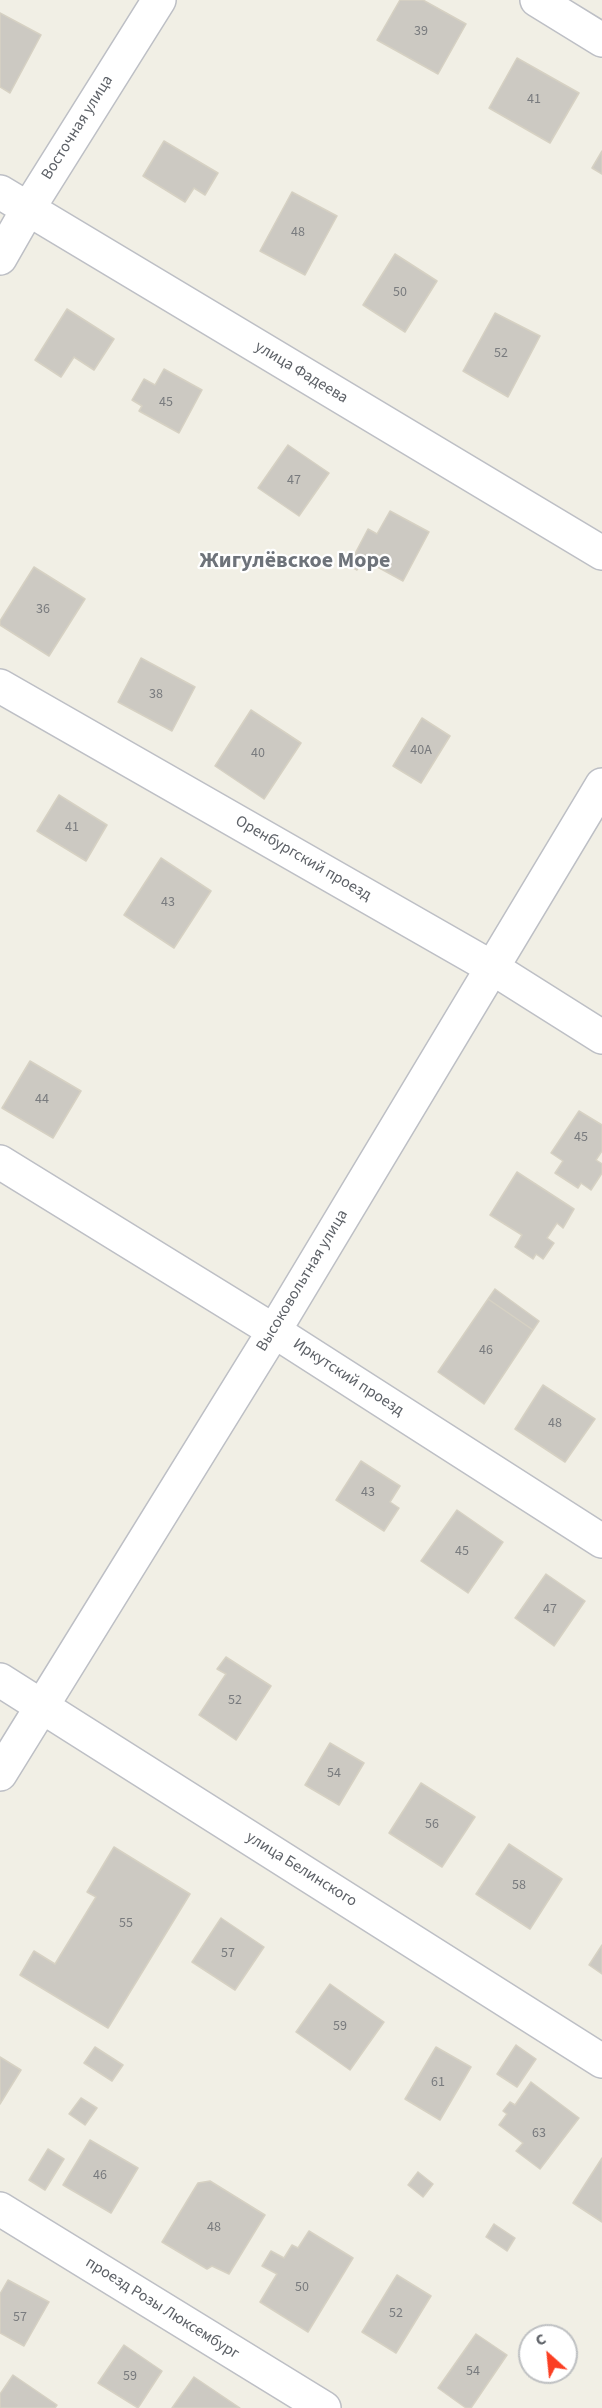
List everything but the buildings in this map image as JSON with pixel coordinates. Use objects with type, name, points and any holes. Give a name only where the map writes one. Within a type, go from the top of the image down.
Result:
[{"type":"street","name":"Восточная улица","points":[[0,258],[28,209],[159,0]]},
{"type":"street","points":[[537,0],[602,40]]},
{"type":"street","name":"улица Фадеева","points":[[0,192],[602,553]]},
{"type":"street","name":"Оренбургский проезд","points":[[0,686],[491,967],[602,1037]]},
{"type":"street","name":"Высоковольтная улица","points":[[0,1774],[274,1331],[602,785]]},
{"type":"street","name":"Иркутский проезд","points":[[0,1162],[274,1331],[602,1541]]},
{"type":"street","name":"улица Белинского","points":[[0,1680],[602,2061]]},
{"type":"street","name":"проезд Розы Люксембург","points":[[0,2209],[324,2408]]},
{"type":"district","name":"Жигулёвское Море","points":[[295,562]]}]
